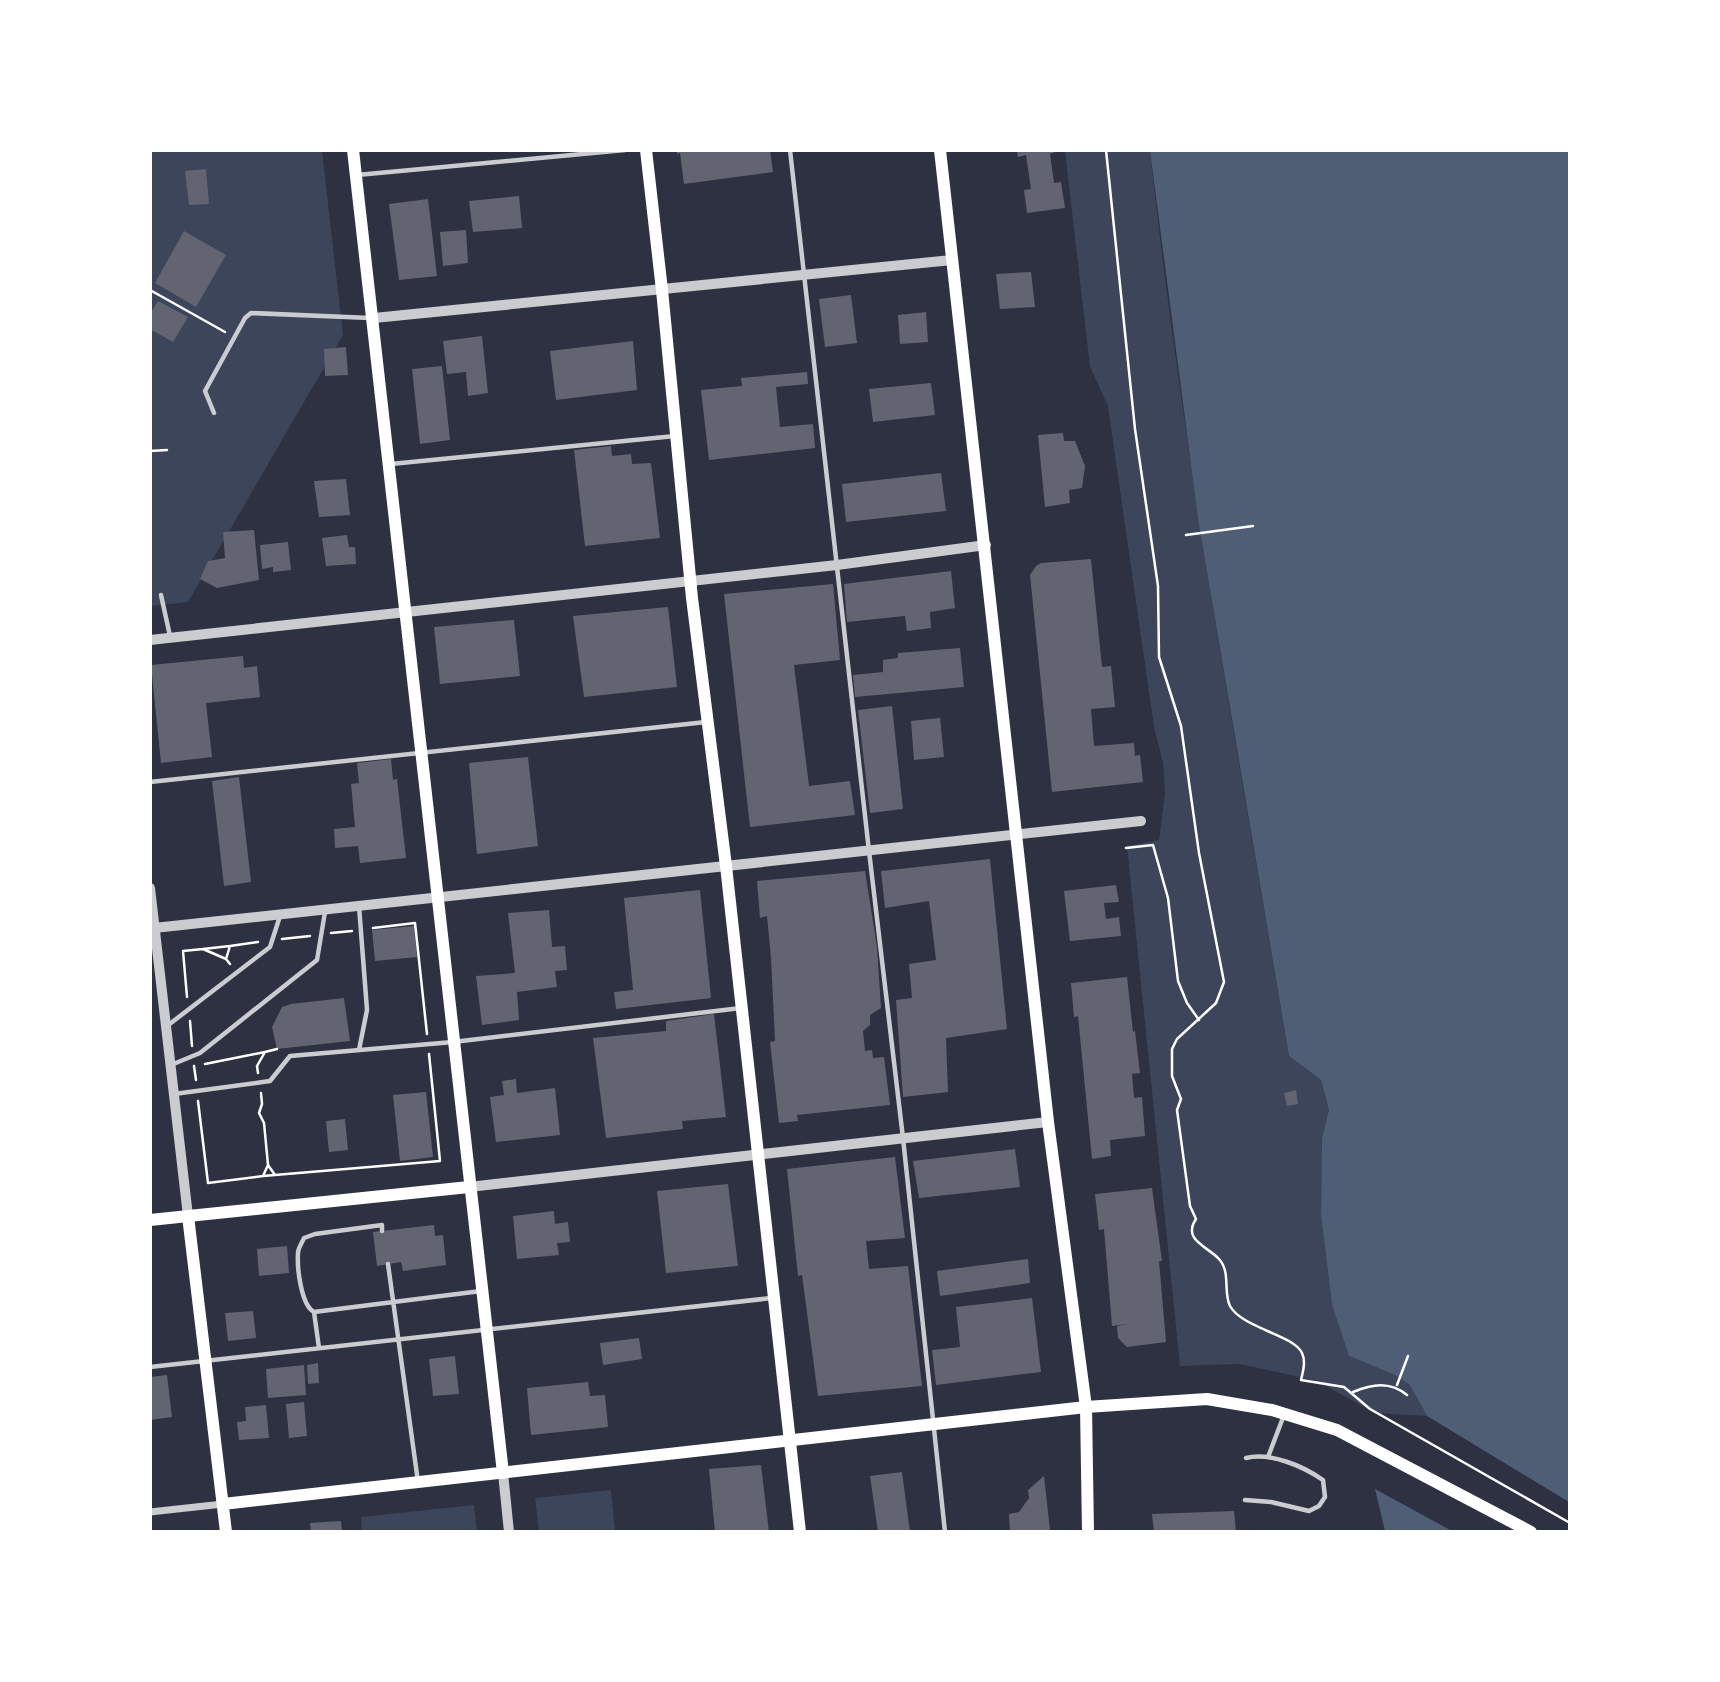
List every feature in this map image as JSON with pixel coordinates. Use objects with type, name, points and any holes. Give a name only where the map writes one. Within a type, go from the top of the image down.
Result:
[{"type":"main road","points":[[353,150],[503,1473]]},
{"type":"main road","points":[[646,150],[690,581],[726,866],[800,1531]]},
{"type":"main road","points":[[940,150],[1048,1122],[1086,1407],[1088,1531]]},
{"type":"main road","points":[[150,1220],[469,1187]]},
{"type":"main road","points":[[188,1216],[226,1531]]},
{"type":"main road","points":[[223,1504],[1086,1407],[1207,1399],[1272,1410],[1337,1430],[1531,1531]]},
{"type":"street","points":[[374,318],[952,260]]},
{"type":"street","points":[[150,640],[837,565],[986,545]]},
{"type":"street","points":[[154,928],[1141,821]]},
{"type":"street","points":[[150,888],[155,970],[166,1026],[188,1216]]},
{"type":"street","points":[[469,1187],[1048,1122]]},
{"type":"street","points":[[503,1473],[509,1531]]},
{"type":"street","points":[[150,1512],[223,1504]]},
{"type":"lane","points":[[356,175],[625,150]]},
{"type":"lane","points":[[790,150],[945,1531]]},
{"type":"lane","points":[[214,413],[205,391],[245,318],[251,313],[374,318]]},
{"type":"lane","points":[[389,464],[676,436]]},
{"type":"lane","points":[[161,595],[171,638]]},
{"type":"lane","points":[[150,782],[707,722]]},
{"type":"lane","points":[[359,905],[367,1010],[359,1051]]},
{"type":"lane","points":[[170,1065],[193,1056],[317,960],[326,909]]},
{"type":"lane","points":[[166,1026],[270,947],[281,914]]},
{"type":"lane","points":[[174,1094],[270,1081],[290,1056],[453,1042],[741,1007]]},
{"type":"lane","points":[[382,1231],[382,1225],[304,1237],[298,1251],[304,1299],[309,1309],[314,1312],[482,1291]]},
{"type":"lane","points":[[388,1264],[419,1483]]},
{"type":"lane","points":[[150,1367],[773,1298]]},
{"type":"lane","points":[[314,1312],[319,1348]]},
{"type":"lane","points":[[1268,1457],[1284,1414]]},
{"type":"lane","points":[[1245,1500],[1271,1502],[1308,1511],[1319,1506],[1325,1497],[1323,1480],[1313,1473],[1268,1457],[1257,1455],[1246,1458]]},
{"type":"path","points":[[1106,150],[1135,429],[1158,586],[1159,657],[1181,726],[1199,853],[1224,982],[1216,1003],[1177,1039],[1172,1049],[1172,1076],[1181,1099],[1177,1110],[1190,1206],[1196,1219],[1191,1230],[1195,1240],[1220,1260],[1224,1268],[1230,1306],[1246,1321],[1294,1346],[1302,1353],[1304,1366],[1301,1380],[1335,1384],[1353,1392],[1370,1409],[1570,1523]]},
{"type":"path","points":[[150,290],[225,332]]},
{"type":"path","points":[[150,451],[167,450]]},
{"type":"path","points":[[1186,535],[1253,526]]},
{"type":"path","points":[[1126,848],[1153,845],[1168,898],[1178,981],[1199,1020]]},
{"type":"path","points":[[226,959],[230,946],[183,951],[208,1182],[275,1175],[268,1165],[264,1123],[259,1113],[262,1104],[257,1066],[265,1052]]},
{"type":"path","points":[[203,949],[226,959],[236,972]]},
{"type":"path","points":[[194,1066],[277,1049]]},
{"type":"path","points":[[263,1176],[268,1165]]},
{"type":"path","points":[[1396,1386],[1408,1356]]},
{"type":"path","points":[[1353,1392],[1375,1386],[1396,1386],[1407,1395]]},
{"type":"shaded area","points":[[150,151],[322,151],[343,335],[188,602],[151,606]]},
{"type":"shaded area","points":[[1065,151],[1150,151],[1195,491],[1289,1056],[1321,1080],[1329,1110],[1322,1138],[1321,1215],[1332,1305],[1349,1356],[1395,1375],[1411,1385],[1427,1416],[1375,1413],[1317,1381],[1240,1364],[1180,1366],[1127,846],[1159,840],[1165,794],[1163,763],[1154,727],[1108,406],[1090,367]]},
{"type":"shaded area","points":[[1150,151],[1569,151],[1569,1502],[1427,1416],[1410,1385],[1395,1375],[1349,1356],[1332,1305],[1321,1215],[1322,1138],[1329,1110],[1321,1080],[1289,1056],[1198,518]]},
{"type":"shaded area","points":[[1375,1489],[1452,1531],[1385,1531]]},
{"type":"shaded area","points":[[611,1490],[615,1531],[539,1531],[535,1498]]},
{"type":"shaded area","points":[[474,1505],[477,1531],[362,1531],[361,1517]]},
{"type":"building","points":[[677,150],[770,150],[773,172],[684,184],[680,153],[677,154]]},
{"type":"building","points":[[1017,150],[1061,150],[1050,154],[1054,183],[1061,182],[1065,208],[1027,213],[1024,190],[1031,189],[1026,155],[1018,157]]},
{"type":"building","points":[[206,169],[209,204],[189,205],[185,171]]},
{"type":"building","points":[[519,196],[522,228],[473,232],[469,201]]},
{"type":"building","points":[[428,199],[437,276],[399,280],[389,204]]},
{"type":"building","points":[[466,230],[468,263],[443,266],[440,232]]},
{"type":"building","points":[[184,231],[226,255],[196,307],[155,283]]},
{"type":"building","points":[[1031,272],[1035,307],[1000,309],[996,274]]},
{"type":"building","points":[[851,295],[857,343],[825,347],[819,299]]},
{"type":"building","points":[[158,301],[188,317],[173,342],[150,329],[150,314]]},
{"type":"building","points":[[926,312],[928,342],[900,344],[898,315]]},
{"type":"building","points":[[482,336],[488,393],[468,396],[466,372],[447,374],[443,341]]},
{"type":"building","points":[[633,341],[637,390],[556,400],[550,351]]},
{"type":"building","points":[[346,347],[348,375],[325,376],[324,349]]},
{"type":"building","points":[[442,366],[450,440],[420,444],[412,369]]},
{"type":"building","points":[[807,372],[808,384],[776,387],[780,427],[813,424],[815,448],[709,460],[701,390],[742,386],[741,378]]},
{"type":"building","points":[[931,383],[935,415],[873,422],[869,389]]},
{"type":"building","points":[[1063,433],[1064,441],[1075,441],[1085,466],[1082,488],[1069,490],[1070,503],[1045,507],[1038,435]]},
{"type":"building","points":[[611,446],[612,456],[631,454],[632,464],[651,463],[660,538],[585,546],[574,450]]},
{"type":"building","points":[[941,473],[946,511],[846,522],[842,484]]},
{"type":"building","points":[[346,479],[350,515],[319,517],[314,481]]},
{"type":"building","points":[[254,530],[259,580],[217,588],[200,579],[208,561],[225,558],[223,532]]},
{"type":"building","points":[[347,535],[349,547],[355,547],[356,564],[326,566],[322,538]]},
{"type":"building","points":[[288,542],[291,570],[273,572],[273,567],[262,569],[260,545]]},
{"type":"building","points":[[1091,559],[1102,667],[1111,666],[1115,707],[1091,709],[1094,746],[1134,743],[1135,756],[1140,755],[1143,782],[1052,792],[1030,575],[1041,563]]},
{"type":"building","points":[[951,571],[955,608],[930,612],[931,628],[907,631],[905,616],[847,622],[844,584]]},
{"type":"building","points":[[833,584],[840,660],[794,665],[809,786],[850,781],[855,815],[750,827],[724,594]]},
{"type":"building","points":[[668,607],[677,687],[584,697],[573,616]]},
{"type":"building","points":[[514,620],[520,676],[440,684],[434,627]]},
{"type":"building","points":[[960,648],[964,687],[855,697],[853,675],[883,672],[883,660],[898,658],[898,653]]},
{"type":"building","points":[[243,656],[244,668],[257,666],[260,697],[206,703],[212,757],[161,763],[151,665]]},
{"type":"building","points":[[892,706],[903,809],[870,813],[858,710]]},
{"type":"building","points":[[940,718],[944,757],[914,760],[911,721]]},
{"type":"building","points":[[528,757],[538,846],[477,854],[469,763]]},
{"type":"building","points":[[391,759],[393,780],[397,779],[406,858],[360,863],[358,846],[335,848],[334,829],[355,827],[351,784],[359,783],[357,763]]},
{"type":"building","points":[[239,777],[251,882],[224,886],[212,781]]},
{"type":"building","points":[[990,859],[1007,1029],[946,1038],[948,1092],[903,1097],[896,1000],[912,998],[909,964],[936,960],[929,901],[885,908],[881,871]]},
{"type":"building","points":[[865,871],[877,947],[881,1008],[870,1015],[870,1025],[863,1031],[865,1051],[872,1050],[873,1058],[884,1057],[890,1105],[797,1115],[798,1121],[779,1123],[770,1042],[775,1041],[771,958],[767,916],[760,918],[757,881]]},
{"type":"building","points":[[1116,885],[1119,902],[1104,903],[1106,919],[1119,917],[1121,936],[1070,941],[1064,891]]},
{"type":"building","points":[[700,890],[711,998],[616,1009],[614,992],[633,990],[624,898]]},
{"type":"building","points":[[549,910],[552,947],[565,946],[567,970],[555,971],[557,987],[517,992],[519,1020],[482,1025],[476,976],[515,973],[508,913]]},
{"type":"building","points":[[414,926],[417,957],[375,961],[372,930]]},
{"type":"building","points":[[1127,977],[1140,1073],[1132,1074],[1134,1098],[1142,1097],[1145,1136],[1110,1140],[1111,1156],[1092,1159],[1078,1016],[1074,1017],[1071,983]]},
{"type":"building","points":[[344,998],[350,1041],[277,1049],[272,1027],[282,1007]]},
{"type":"building","points":[[714,1014],[726,1117],[682,1121],[683,1129],[606,1138],[593,1038],[666,1031],[666,1021]]},
{"type":"building","points":[[516,1079],[517,1093],[555,1088],[560,1135],[496,1142],[490,1097],[504,1095],[502,1081]]},
{"type":"building","points":[[1296,1090],[1298,1104],[1287,1106],[1284,1093]]},
{"type":"building","points":[[426,1092],[433,1157],[400,1161],[393,1095]]},
{"type":"building","points":[[345,1119],[348,1150],[329,1152],[326,1121]]},
{"type":"building","points":[[1015,1149],[1020,1187],[919,1198],[913,1161]]},
{"type":"building","points":[[895,1157],[905,1238],[866,1241],[869,1269],[908,1266],[922,1386],[818,1396],[802,1275],[798,1276],[787,1169]]},
{"type":"building","points":[[728,1184],[738,1266],[666,1273],[657,1191]]},
{"type":"building","points":[[1152,1188],[1162,1261],[1159,1261],[1166,1342],[1127,1347],[1118,1338],[1117,1326],[1128,1324],[1112,1326],[1104,1229],[1099,1230],[1095,1194]]},
{"type":"building","points":[[554,1211],[555,1224],[568,1222],[570,1242],[557,1243],[559,1255],[517,1259],[513,1216]]},
{"type":"building","points":[[434,1225],[435,1236],[443,1235],[446,1265],[403,1271],[401,1262],[377,1266],[373,1232]]},
{"type":"building","points":[[287,1246],[289,1273],[259,1276],[257,1249]]},
{"type":"building","points":[[1028,1259],[1030,1283],[940,1296],[937,1271]]},
{"type":"building","points":[[1032,1298],[1041,1372],[936,1385],[932,1350],[960,1347],[956,1307]]},
{"type":"building","points":[[253,1311],[256,1338],[228,1341],[225,1313]]},
{"type":"building","points":[[639,1338],[642,1359],[603,1365],[600,1343]]},
{"type":"building","points":[[455,1356],[459,1394],[433,1396],[429,1359]]},
{"type":"building","points":[[318,1363],[319,1383],[308,1384],[307,1365]]},
{"type":"building","points":[[304,1365],[306,1395],[268,1398],[266,1369]]},
{"type":"building","points":[[167,1375],[172,1417],[150,1420],[150,1377]]},
{"type":"building","points":[[588,1382],[590,1396],[605,1395],[608,1427],[531,1435],[527,1388]]},
{"type":"building","points":[[304,1402],[307,1436],[289,1438],[286,1404]]},
{"type":"building","points":[[266,1405],[269,1438],[239,1440],[237,1422],[246,1421],[245,1407]]},
{"type":"building","points":[[761,1465],[769,1532],[715,1532],[709,1469]]},
{"type":"building","points":[[902,1472],[910,1532],[878,1532],[870,1476]]},
{"type":"building","points":[[1044,1476],[1050,1530],[1010,1532],[1009,1514],[1019,1512],[1029,1498],[1028,1490]]},
{"type":"building","points":[[1234,1511],[1236,1532],[1154,1532],[1152,1514]]},
{"type":"building","points":[[341,1521],[342,1532],[311,1532],[310,1523]]}]
